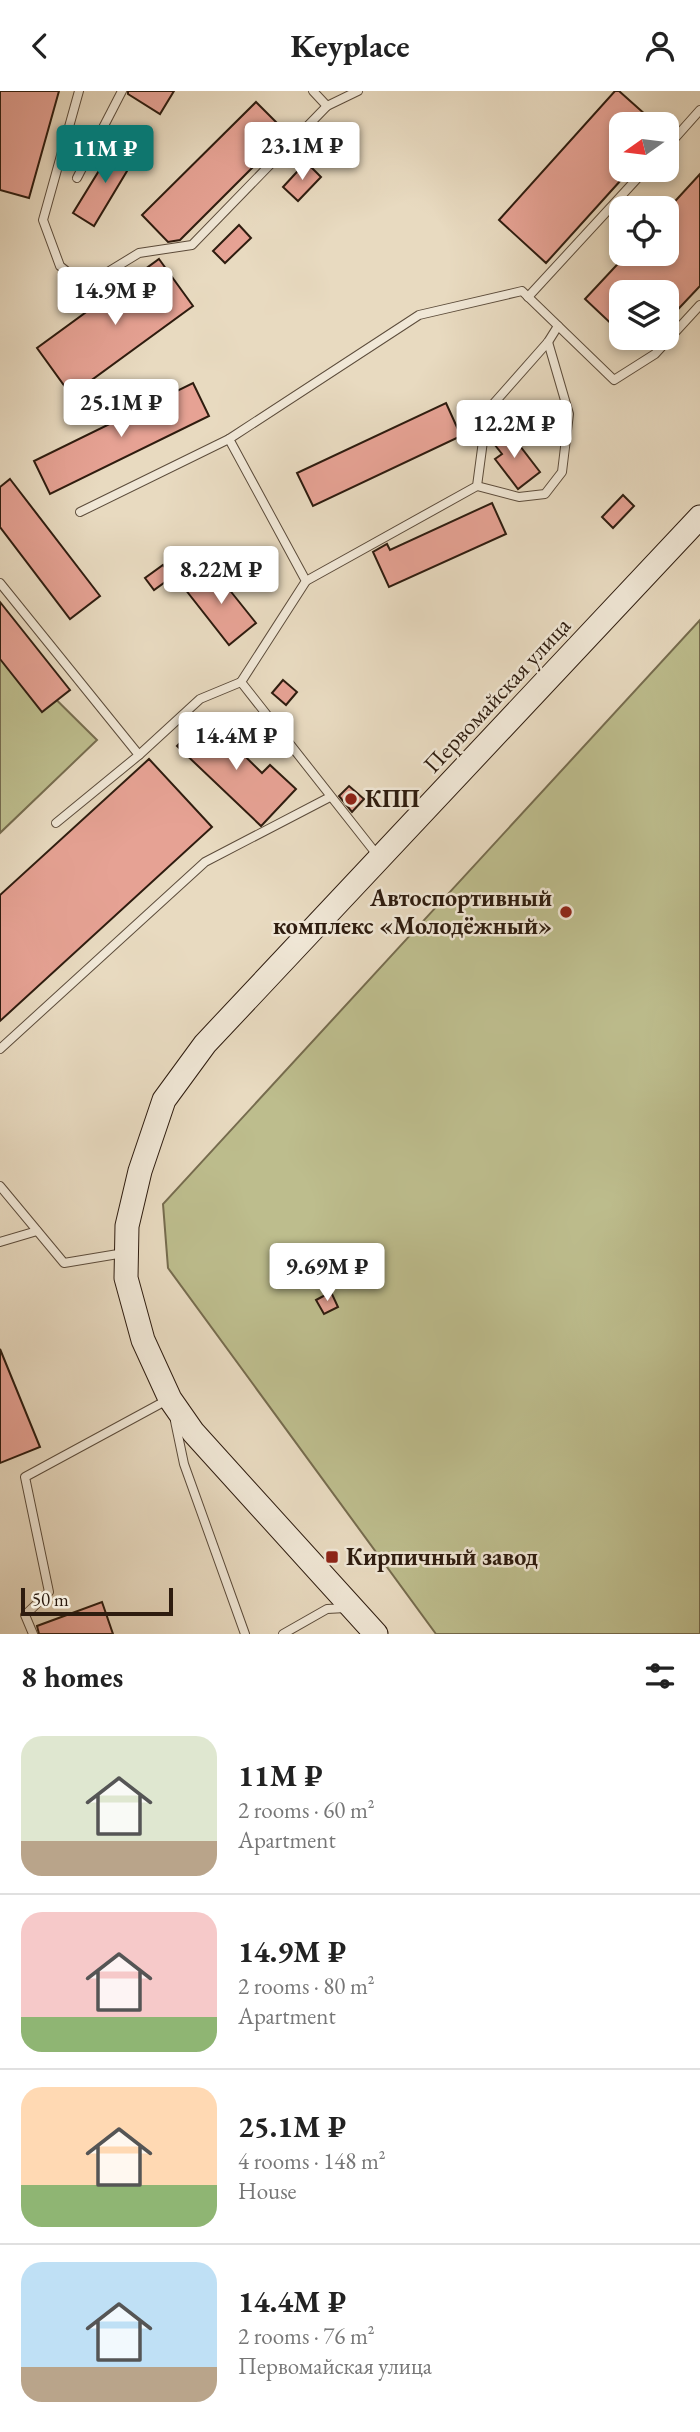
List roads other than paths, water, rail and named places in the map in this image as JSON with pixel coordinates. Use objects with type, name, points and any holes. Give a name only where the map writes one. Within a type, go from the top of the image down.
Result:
[{"type":"street","name":"Первомайская улица","points":[[376,1634],[193,1432],[170,1399],[143,1340],[126,1278],[127,1226],[141,1171],[164,1100],[205,1044],[700,517]]},
{"type":"lane","points":[[79,91],[43,220],[61,266],[85,286],[139,253],[192,245],[327,106],[358,91]]},
{"type":"lane","points":[[77,178],[122,91]]},
{"type":"lane","points":[[313,91],[327,106]]},
{"type":"lane","points":[[679,134],[700,110]]},
{"type":"lane","points":[[528,297],[635,182]]},
{"type":"lane","points":[[80,512],[229,439],[419,315],[522,291],[614,380],[654,354],[700,305]]},
{"type":"lane","points":[[477,487],[487,411],[548,342],[558,326]]},
{"type":"lane","points":[[56,823],[139,755],[200,699],[241,682],[306,581],[477,487],[519,497],[545,493],[562,471],[569,414],[548,342]]},
{"type":"lane","points":[[229,439],[306,581]]},
{"type":"lane","points":[[0,583],[139,755]]},
{"type":"lane","points":[[241,682],[380,858]]},
{"type":"lane","points":[[0,1049],[205,862],[330,797]]},
{"type":"lane","points":[[0,1186],[64,1263],[127,1252]]},
{"type":"lane","points":[[0,1242],[37,1231]]},
{"type":"lane","points":[[33,1634],[25,1615],[49,1592],[25,1477],[170,1399],[184,1464],[244,1634]]},
{"type":"lane","points":[[282,1634],[327,1609],[352,1608]]},
{"type":"place","name":"КПП","points":[[351,799]]},
{"type":"place","name":"Автоспортивный комплекс «Молодёжный»","points":[[566,912]]},
{"type":"place","name":"Кирпичный завод","points":[[332,1557]]}]
